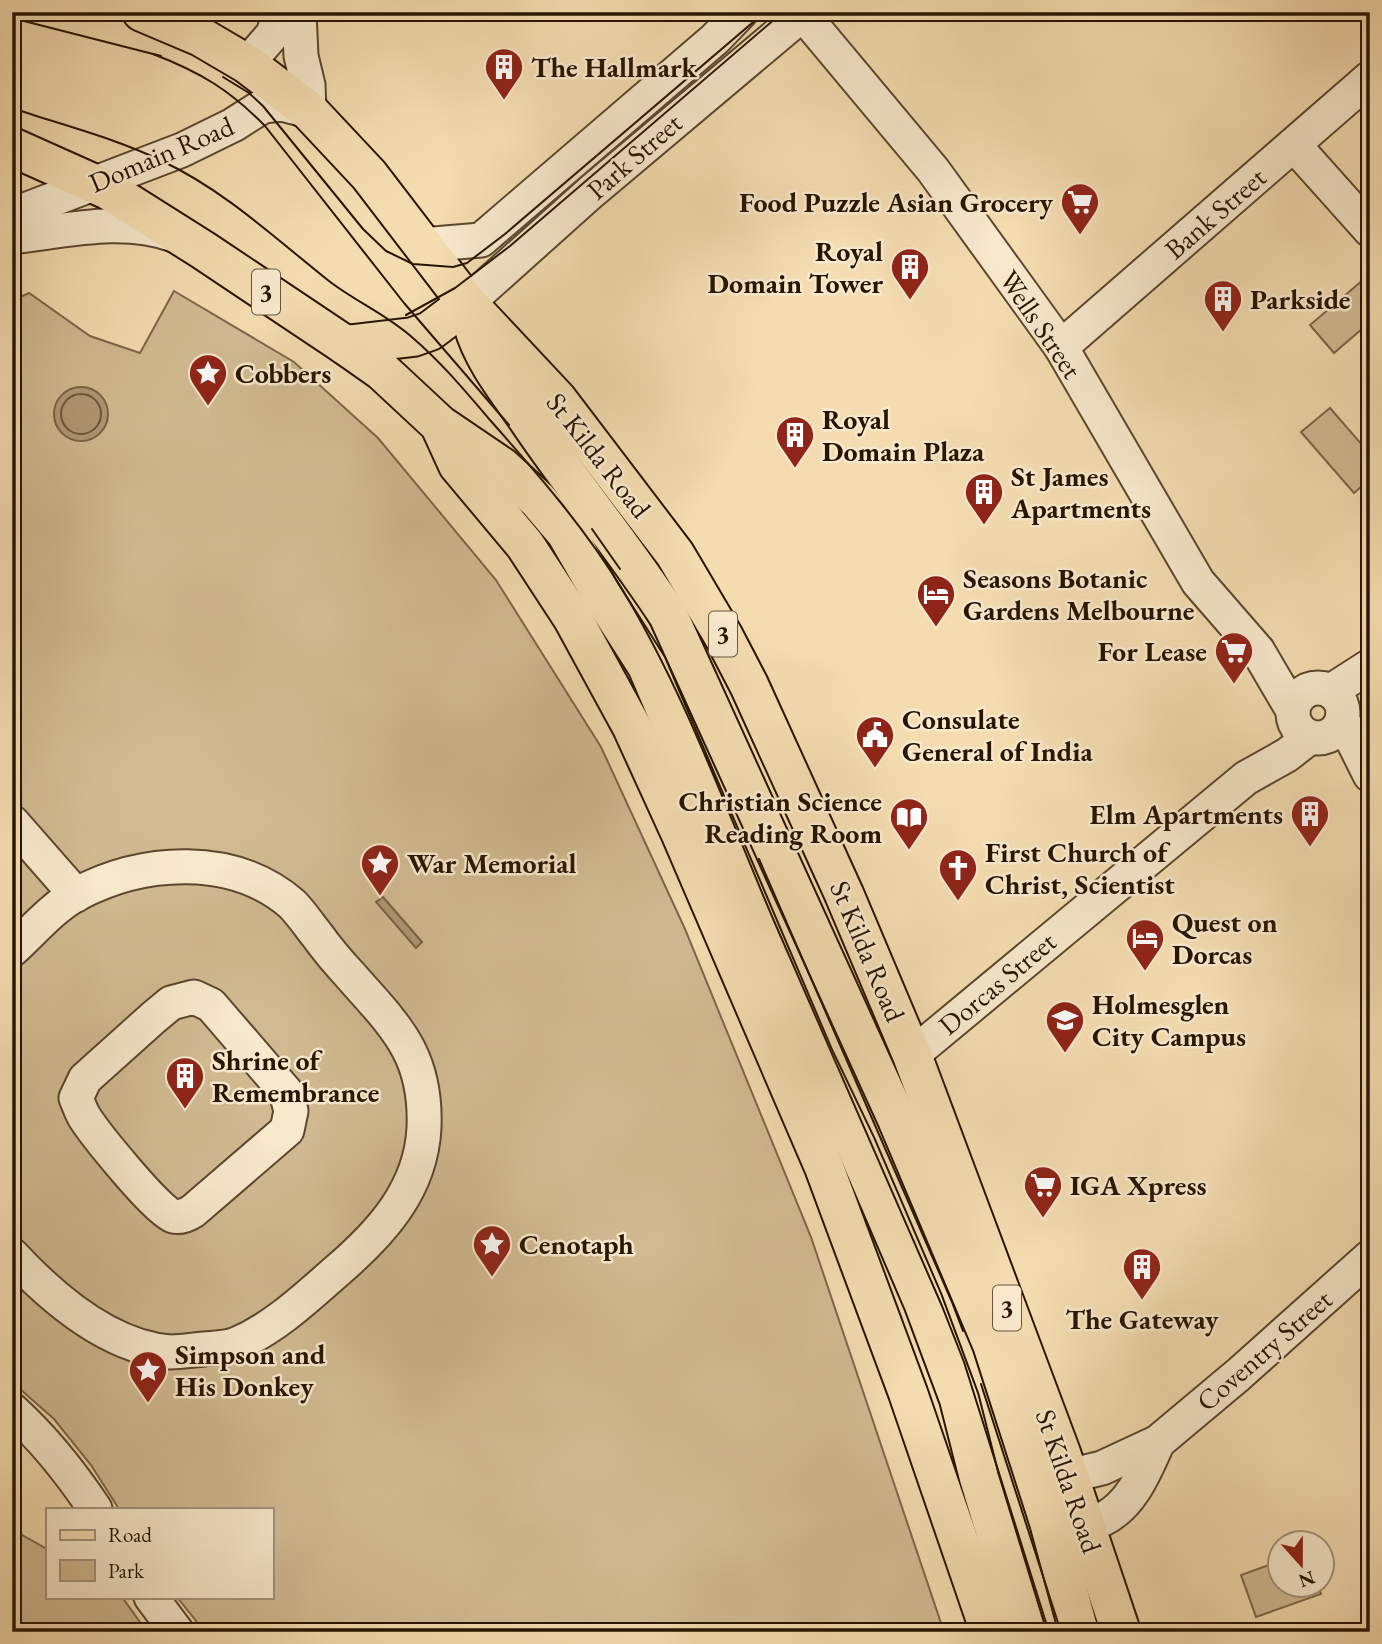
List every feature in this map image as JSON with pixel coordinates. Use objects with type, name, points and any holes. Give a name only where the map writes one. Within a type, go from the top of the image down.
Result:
[{"type":"main road","name":"St Kilda Road","points":[[142,12],[190,30],[247,64],[309,111],[369,175],[467,303],[557,399],[675,554],[749,685],[844,894],[912,1055],[1069,1532],[1121,1632]]},
{"type":"main road","name":"3","points":[[12,147],[108,190],[345,345],[382,371],[440,425],[502,467],[538,500],[566,533],[648,666],[813,1056],[820,1112],[944,1356],[1026,1632]]},
{"type":"main road","name":"St Kilda Road","points":[[467,303],[478,341],[500,379],[562,469],[635,564],[668,615],[880,1080],[1053,1480]]},
{"type":"main road","points":[[345,345],[413,337],[430,331],[467,303]]},
{"type":"main road","points":[[912,1055],[861,1094],[820,1112],[908,1393],[990,1632]]},
{"type":"main road","name":"St Kilda Road","points":[[1069,1532],[1079,1632]]},
{"type":"street","points":[[247,64],[273,34],[280,12]]},
{"type":"street","points":[[299,12],[301,56],[308,85],[309,111]]},
{"type":"street","name":"Park Street","points":[[422,245],[481,240],[715,39],[741,12]]},
{"type":"street","name":"Park Street","points":[[467,303],[601,184],[803,13]]},
{"type":"street","name":"Wells Street","points":[[803,13],[933,170],[1060,347],[1198,582],[1258,651],[1319,713],[1341,754],[1370,776]]},
{"type":"street","name":"Bank Street","points":[[1060,347],[1370,78]]},
{"type":"street","name":"Domain Road","points":[[12,215],[194,145],[263,106],[282,104],[309,111]]},
{"type":"street","points":[[1294,145],[1370,230]]},
{"type":"street","points":[[12,237],[112,225],[141,226],[186,239]]},
{"type":"street","name":"Dorcas Street","points":[[912,1055],[1245,778],[1287,755],[1319,713],[1370,666]]},
{"type":"street","name":"Dorcas Street","points":[[1319,713],[1370,677]]},
{"type":"street","points":[[12,822],[76,895]]},
{"type":"street","points":[[12,950],[76,895],[141,871],[201,876],[235,873],[275,891],[294,906],[326,948],[401,1033],[417,1067],[423,1098],[413,1126],[422,1146],[412,1182],[390,1219],[356,1254],[269,1327],[234,1345],[122,1339],[89,1322],[18,1273]]},
{"type":"street","points":[[194,997],[211,1005],[240,1036],[286,1091],[292,1111],[287,1130],[183,1217],[171,1216],[158,1205],[97,1135],[82,1115],[76,1098],[85,1079],[153,1018],[172,1003],[194,997]]},
{"type":"street","name":"Coventry Street","points":[[1053,1480],[1121,1461],[1158,1442],[1238,1375],[1370,1257]]},
{"type":"street","points":[[12,1410],[51,1449],[94,1508]]},
{"type":"street","name":"Coventry Street","points":[[1069,1532],[1106,1518],[1135,1489],[1158,1442]]},
{"type":"street","points":[[152,1598],[177,1632]]},
{"type":"green space","points":[[1370,274],[1370,322],[1334,353],[1310,325]]},
{"type":"green space","points":[[174,291],[294,362],[378,438],[496,580],[601,747],[685,929],[811,1237],[944,1632],[205,1632],[178,1598],[273,1598],[273,1508],[118,1508],[91,1465],[54,1419],[12,1382],[12,301],[29,293],[90,336],[140,353]]},
{"type":"green space","points":[[1330,408],[1370,454],[1370,479],[1354,493],[1301,432]]},
{"type":"green space","points":[[12,1524],[15,1531],[46,1548],[46,1598],[123,1598],[147,1632],[12,1632]]},
{"type":"green space","points":[[1266,1566],[1266,1598],[1310,1598],[1256,1617],[1241,1575]]},
{"type":"water","points":[[81,387],[100,395],[108,414],[100,433],[81,441],[62,433],[54,414],[62,395]]},
{"type":"water","points":[[383,897],[422,942],[416,948],[376,902]]},
{"type":"tram line","points":[[223,77],[249,93],[263,106],[363,229],[386,251],[413,264],[453,267],[467,263],[505,234],[765,12]]},
{"type":"tram line","points":[[406,315],[455,288],[510,246],[783,12]]},
{"type":"tram line","points":[[12,18],[161,56]]},
{"type":"tram line","points":[[153,54],[214,83],[265,126],[404,303],[509,425]]},
{"type":"tram line","points":[[12,108],[126,145],[185,173],[249,216],[339,289],[404,330],[444,368],[525,460],[608,566],[666,669],[704,752],[942,1306],[964,1362],[1049,1632]]},
{"type":"tram line","points":[[592,529],[620,569]]},
{"type":"tram line","points":[[759,859],[963,1331]]},
{"type":"tram line","points":[[981,1384],[1061,1632]]},
{"type":"place","name":"The Hallmark","points":[[504,101]]},
{"type":"place","name":"Food Puzzle Asian Grocery","points":[[1080,236]]},
{"type":"place","name":"Royal Domain Tower","points":[[910,301]]},
{"type":"place","name":"Parkside","points":[[1223,333]]},
{"type":"place","name":"Cobbers","points":[[208,407]]},
{"type":"place","name":"Royal Domain Plaza","points":[[795,469]]},
{"type":"place","name":"St James Apartments","points":[[984,526]]},
{"type":"place","name":"Seasons Botanic Gardens Melbourne","points":[[936,628]]},
{"type":"place","name":"For Lease","points":[[1234,685]]},
{"type":"place","name":"Consulate General of India","points":[[875,769]]},
{"type":"place","name":"Elm Apartments","points":[[1310,848]]},
{"type":"place","name":"Christian Science Reading Room","points":[[909,851]]},
{"type":"place","name":"War Memorial","points":[[380,897]]},
{"type":"place","name":"First Church of Christ, Scientist","points":[[958,902]]},
{"type":"place","name":"Quest on Dorcas","points":[[1145,972]]},
{"type":"place","name":"Holmesglen City Campus","points":[[1065,1054]]},
{"type":"place","name":"Shrine of Remembrance","points":[[185,1110]]},
{"type":"place","name":"IGA Xpress","points":[[1043,1219]]},
{"type":"place","name":"Cenotaph","points":[[492,1278]]},
{"type":"place","name":"The Gateway","points":[[1142,1301]]},
{"type":"place","name":"Simpson and His Donkey","points":[[148,1404]]}]
